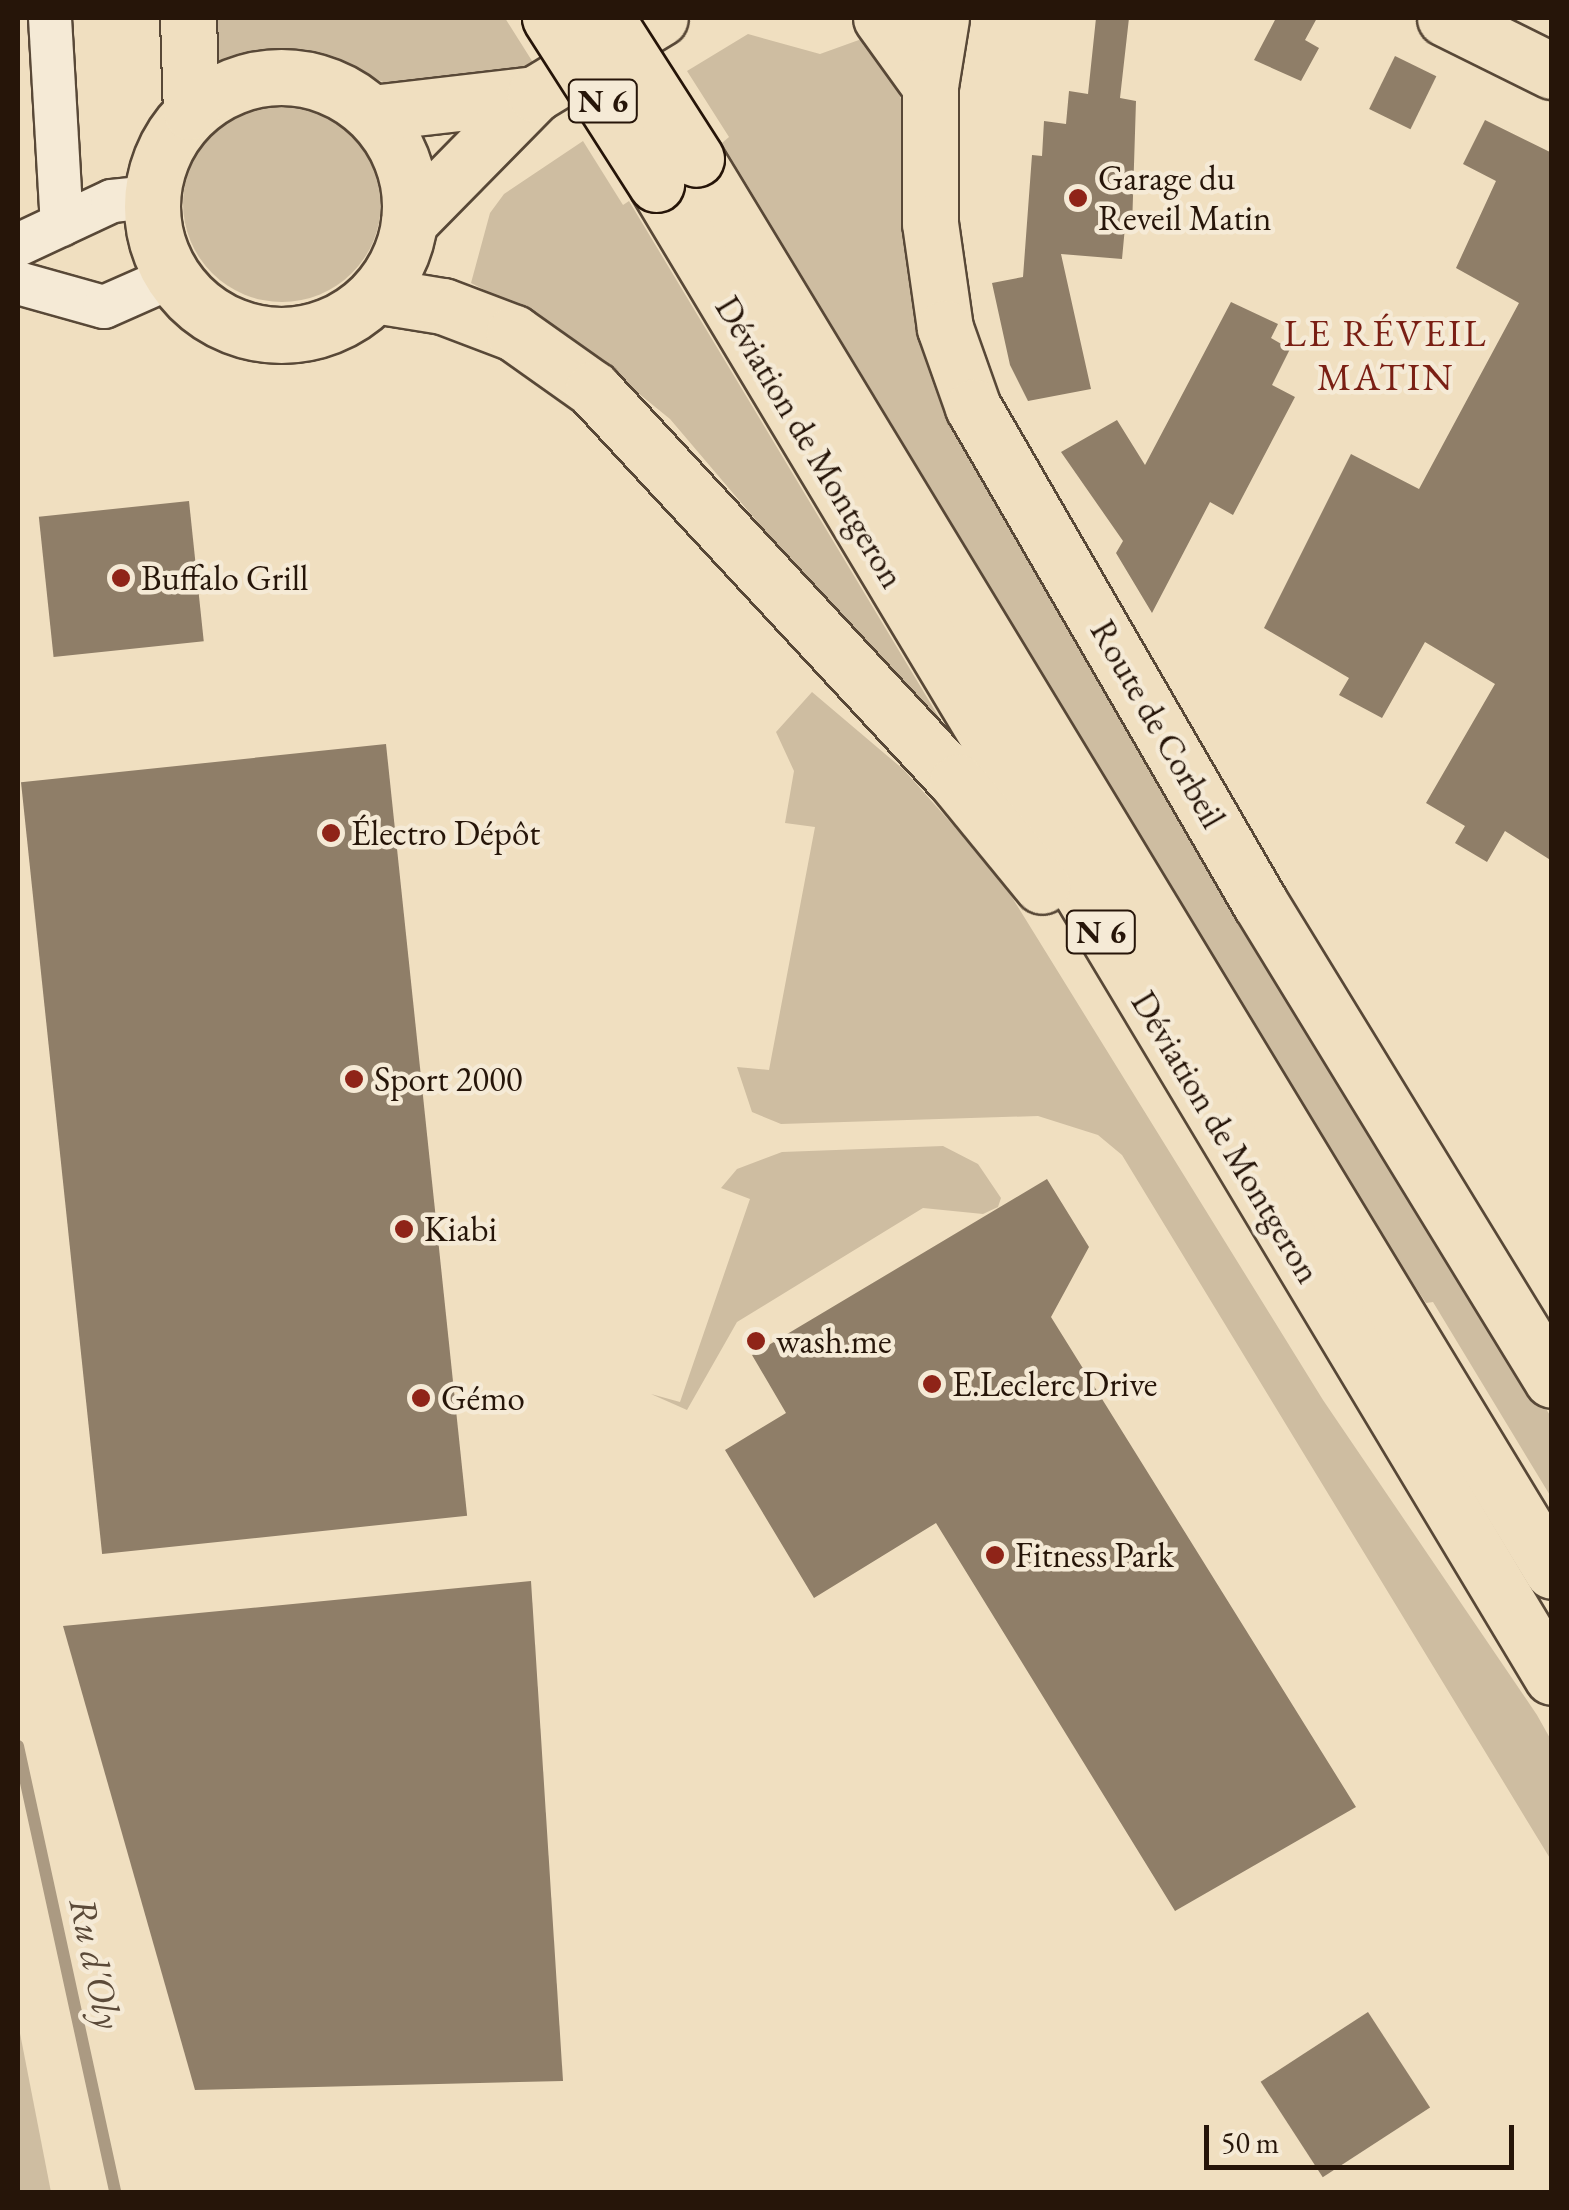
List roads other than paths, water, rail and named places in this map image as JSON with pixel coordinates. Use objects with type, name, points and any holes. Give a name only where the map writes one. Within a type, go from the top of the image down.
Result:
[{"type":"main road","points":[[188,18],[191,112]]},
{"type":"main road","name":"N 6","points":[[550,18],[676,172]]},
{"type":"main road","name":"N 6","points":[[606,18],[676,172]]},
{"type":"main road","points":[[410,222],[535,94],[660,18]]},
{"type":"main road","points":[[880,18],[930,86]]},
{"type":"main road","name":"Route de Corbeil","points":[[941,18],[930,86],[935,278],[973,407],[1260,903],[1552,1380]]},
{"type":"main road","points":[[1444,18],[1552,71]]},
{"type":"main road","points":[[1520,18],[1552,33]]},
{"type":"main road","points":[[302,78],[372,113],[404,164],[410,222],[398,261],[375,295],[349,316],[283,336],[217,319],[172,277],[151,198],[157,166],[191,112],[224,89],[302,78]]},
{"type":"main road","points":[[372,113],[535,94]]},
{"type":"main road","name":"Déviation de Montgeron","points":[[676,172],[1152,1015],[1552,1677]]},
{"type":"main road","name":"Déviation de Montgeron","points":[[676,172],[1552,1571]]},
{"type":"main road","points":[[375,295],[443,306],[514,333],[593,389],[956,782],[1152,1015]]},
{"type":"street","points":[[50,18],[62,224]]},
{"type":"street","points":[[18,245],[112,201],[151,198]]},
{"type":"street","points":[[18,282],[104,308],[172,277]]},
{"type":"waterway","name":"Ru d'Oly","points":[[18,1746],[115,2192]]},
{"type":"place","name":"Garage du Reveil Matin","points":[[1078,198]]},
{"type":"place","name":"Buffalo Grill","points":[[121,578]]},
{"type":"place","name":"Électro Dépôt","points":[[331,833]]},
{"type":"place","name":"Sport 2000","points":[[354,1079]]},
{"type":"place","name":"Kiabi","points":[[404,1229]]},
{"type":"place","name":"wash.me","points":[[756,1341]]},
{"type":"place","name":"E.Leclerc Drive","points":[[932,1384]]},
{"type":"place","name":"Gémo","points":[[421,1398]]},
{"type":"place","name":"Fitness Park","points":[[995,1555]]},
{"type":"district","name":"LE RÉVEIL MATIN","points":[[1386,354]]}]
